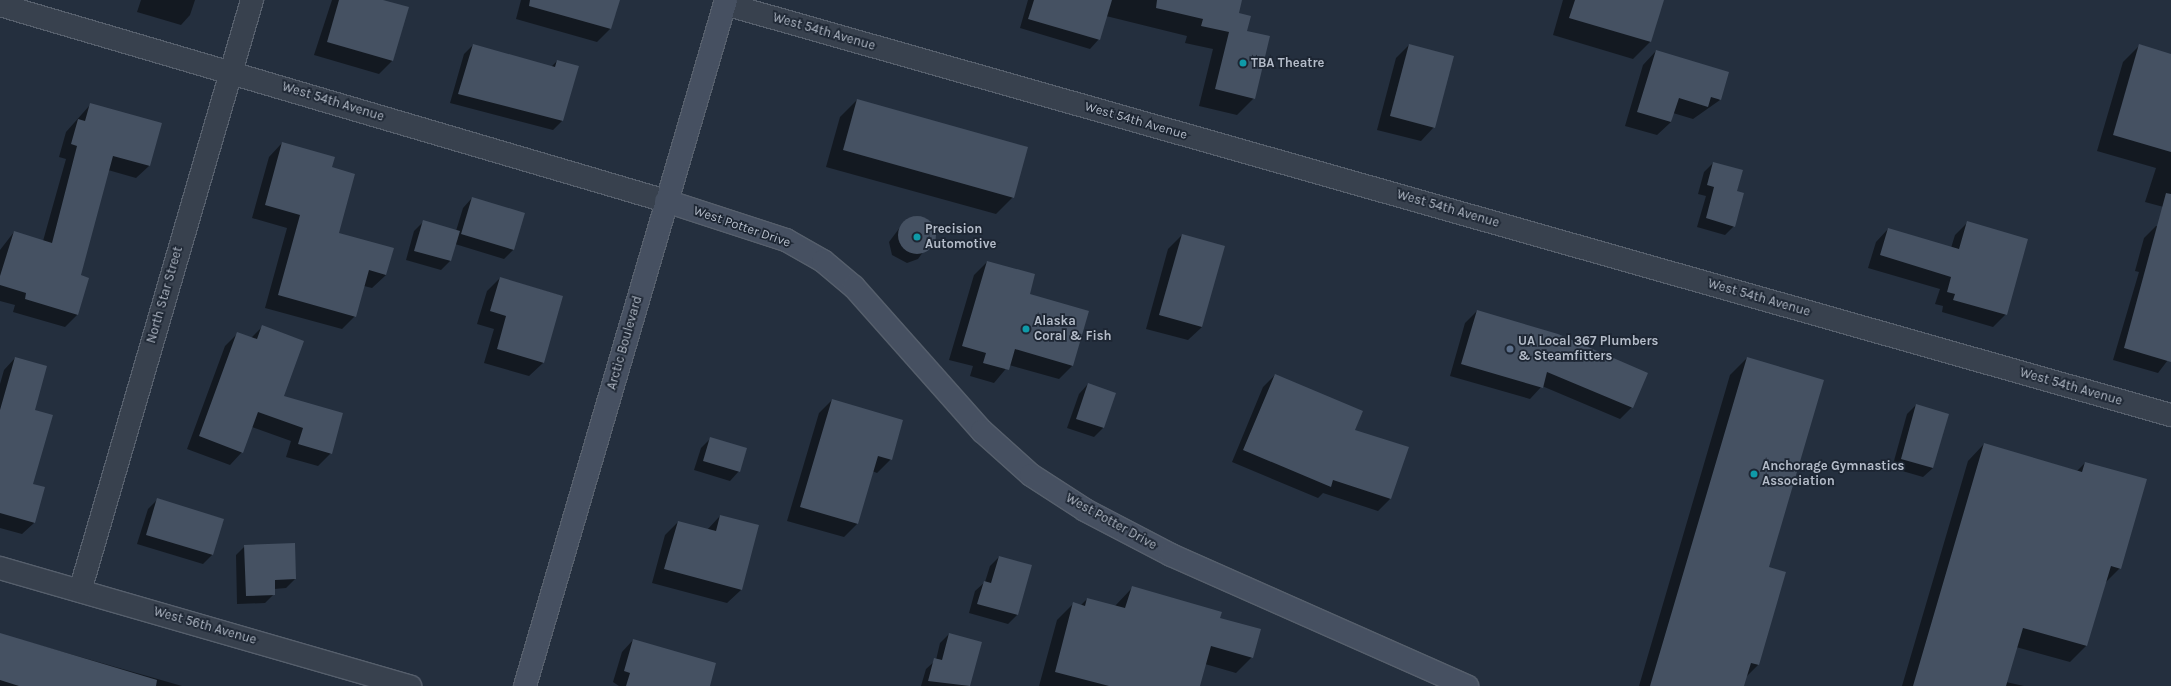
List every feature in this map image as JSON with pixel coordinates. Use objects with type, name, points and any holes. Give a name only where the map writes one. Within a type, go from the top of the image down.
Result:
[{"type":"main road","name":"Arctic Boulevard","points":[[525,686],[725,2]]},
{"type":"main road","name":"West Potter Drive","points":[[666,201],[786,240],[823,261],[854,287],[982,431],[1032,475],[1085,510],[1171,555],[1467,686]]},
{"type":"street","name":"North Star Street","points":[[80,591],[230,71],[252,0]]},
{"type":"street","name":"West 54th Avenue","points":[[725,2],[2171,415]]},
{"type":"street","name":"West 54th Avenue","points":[[0,5],[230,71],[666,201]]},
{"type":"street","name":"West 56th Avenue","points":[[0,568],[410,686]]},
{"type":"building","points":[[339,0],[383,0],[409,7],[393,61],[327,42]]},
{"type":"building","points":[[530,0],[620,0],[611,29],[529,6]]},
{"type":"building","points":[[1034,0],[1112,0],[1100,40],[1028,19]]},
{"type":"building","name":"TBA Theatre","points":[[1157,0],[1242,0],[1239,13],[1251,16],[1247,31],[1270,36],[1255,99],[1215,89],[1229,32],[1201,26],[1203,19],[1156,8]]},
{"type":"building","points":[[1575,0],[1664,0],[1651,42],[1569,18]]},
{"type":"building","points":[[473,44],[555,67],[557,60],[579,66],[563,121],[458,94]]},
{"type":"building","points":[[1409,44],[1454,56],[1435,128],[1390,116]]},
{"type":"building","points":[[2139,44],[2171,54],[2171,152],[2113,135]]},
{"type":"building","points":[[1656,50],[1729,72],[1721,100],[1711,97],[1708,107],[1679,98],[1671,122],[1637,112]]},
{"type":"building","points":[[857,99],[1028,147],[1014,198],[843,150]]},
{"type":"building","points":[[90,103],[162,123],[150,166],[113,156],[81,275],[89,278],[78,315],[25,299],[26,293],[0,285],[0,276],[14,231],[52,243],[77,146],[71,144],[78,119],[85,121]]},
{"type":"building","points":[[282,142],[335,157],[332,167],[355,174],[339,233],[394,248],[386,275],[369,270],[356,317],[278,295],[300,215],[265,205]]},
{"type":"building","points":[[1713,162],[1743,170],[1737,191],[1744,193],[1735,227],[1706,218],[1714,187],[1707,185]]},
{"type":"building","points":[[2166,193],[2171,194],[2171,362],[2124,348]]},
{"type":"building","points":[[472,197],[525,213],[514,250],[461,234]]},
{"type":"building","name":"Precision Automotive","points":[[913,216],[921,216],[931,221],[935,228],[935,242],[931,249],[921,254],[913,254],[903,249],[901,246],[898,239],[898,231],[903,221],[906,219]]},
{"type":"building","points":[[423,220],[460,231],[451,261],[414,251]]},
{"type":"building","points":[[1967,221],[2028,239],[2007,315],[1953,300],[1955,294],[1947,292],[1951,277],[1880,255],[1888,228],[1959,249]]},
{"type":"building","points":[[1182,234],[1225,246],[1202,327],[1159,315]]},
{"type":"building","name":"Alaska Coral & Fish","points":[[987,261],[1035,274],[1030,294],[1089,311],[1073,366],[1015,349],[1009,370],[983,363],[986,353],[962,346]]},
{"type":"building","points":[[500,277],[563,296],[544,363],[497,349],[506,316],[490,311]]},
{"type":"building","points":[[1477,310],[1558,334],[1648,373],[1633,408],[1547,372],[1543,388],[1461,364]]},
{"type":"building","points":[[262,325],[304,341],[284,396],[343,413],[332,454],[298,444],[303,428],[258,412],[243,453],[199,436],[237,332],[257,339]]},
{"type":"building","points":[[15,357],[47,366],[35,410],[53,415],[33,484],[45,487],[35,523],[0,513],[0,410]]},
{"type":"building","name":"Anchorage Gymnastics Association","points":[[1747,357],[1824,380],[1769,567],[1786,572],[1759,665],[1751,663],[1744,686],[1650,686]]},
{"type":"building","points":[[1275,374],[1363,411],[1355,430],[1409,447],[1391,499],[1333,480],[1331,487],[1243,450]]},
{"type":"building","points":[[1088,383],[1116,393],[1104,428],[1076,419]]},
{"type":"building","points":[[832,399],[903,420],[892,460],[878,456],[858,524],[800,507]]},
{"type":"building","points":[[1916,404],[1949,414],[1933,468],[1901,459]]},
{"type":"building","points":[[710,437],[747,448],[740,472],[703,461]]},
{"type":"building","points":[[1984,443],[2082,472],[2085,462],[2147,479],[2121,569],[2111,566],[2087,646],[2023,628],[2006,686],[1913,686]]},
{"type":"building","points":[[157,498],[224,519],[213,555],[146,535]]},
{"type":"building","points":[[720,515],[759,525],[742,590],[664,569],[678,521],[716,531]]},
{"type":"building","points":[[295,543],[296,579],[275,580],[275,595],[246,596],[244,545]]},
{"type":"building","points":[[999,556],[1032,565],[1018,615],[977,604],[984,581],[991,583]]},
{"type":"building","points":[[1132,586],[1222,612],[1220,618],[1261,629],[1253,658],[1211,646],[1200,686],[1109,686],[1055,672],[1073,602],[1085,606],[1087,598],[1125,608]]},
{"type":"building","points":[[0,633],[157,680],[156,686],[19,686],[0,680]]},
{"type":"building","points":[[949,633],[982,642],[970,686],[928,681],[934,658],[942,660]]},
{"type":"building","points":[[633,639],[716,663],[710,686],[626,686],[630,673],[624,671]]},
{"type":"place","name":"TBA Theatre","points":[[1243,63]]},
{"type":"place","name":"Precision Automotive","points":[[917,237]]},
{"type":"place","name":"Alaska Coral & Fish","points":[[1026,329]]},
{"type":"place","name":"UA Local 367 Plumbers & Steamfitters","points":[[1510,349]]},
{"type":"place","name":"Anchorage Gymnastics Association","points":[[1754,474]]}]
